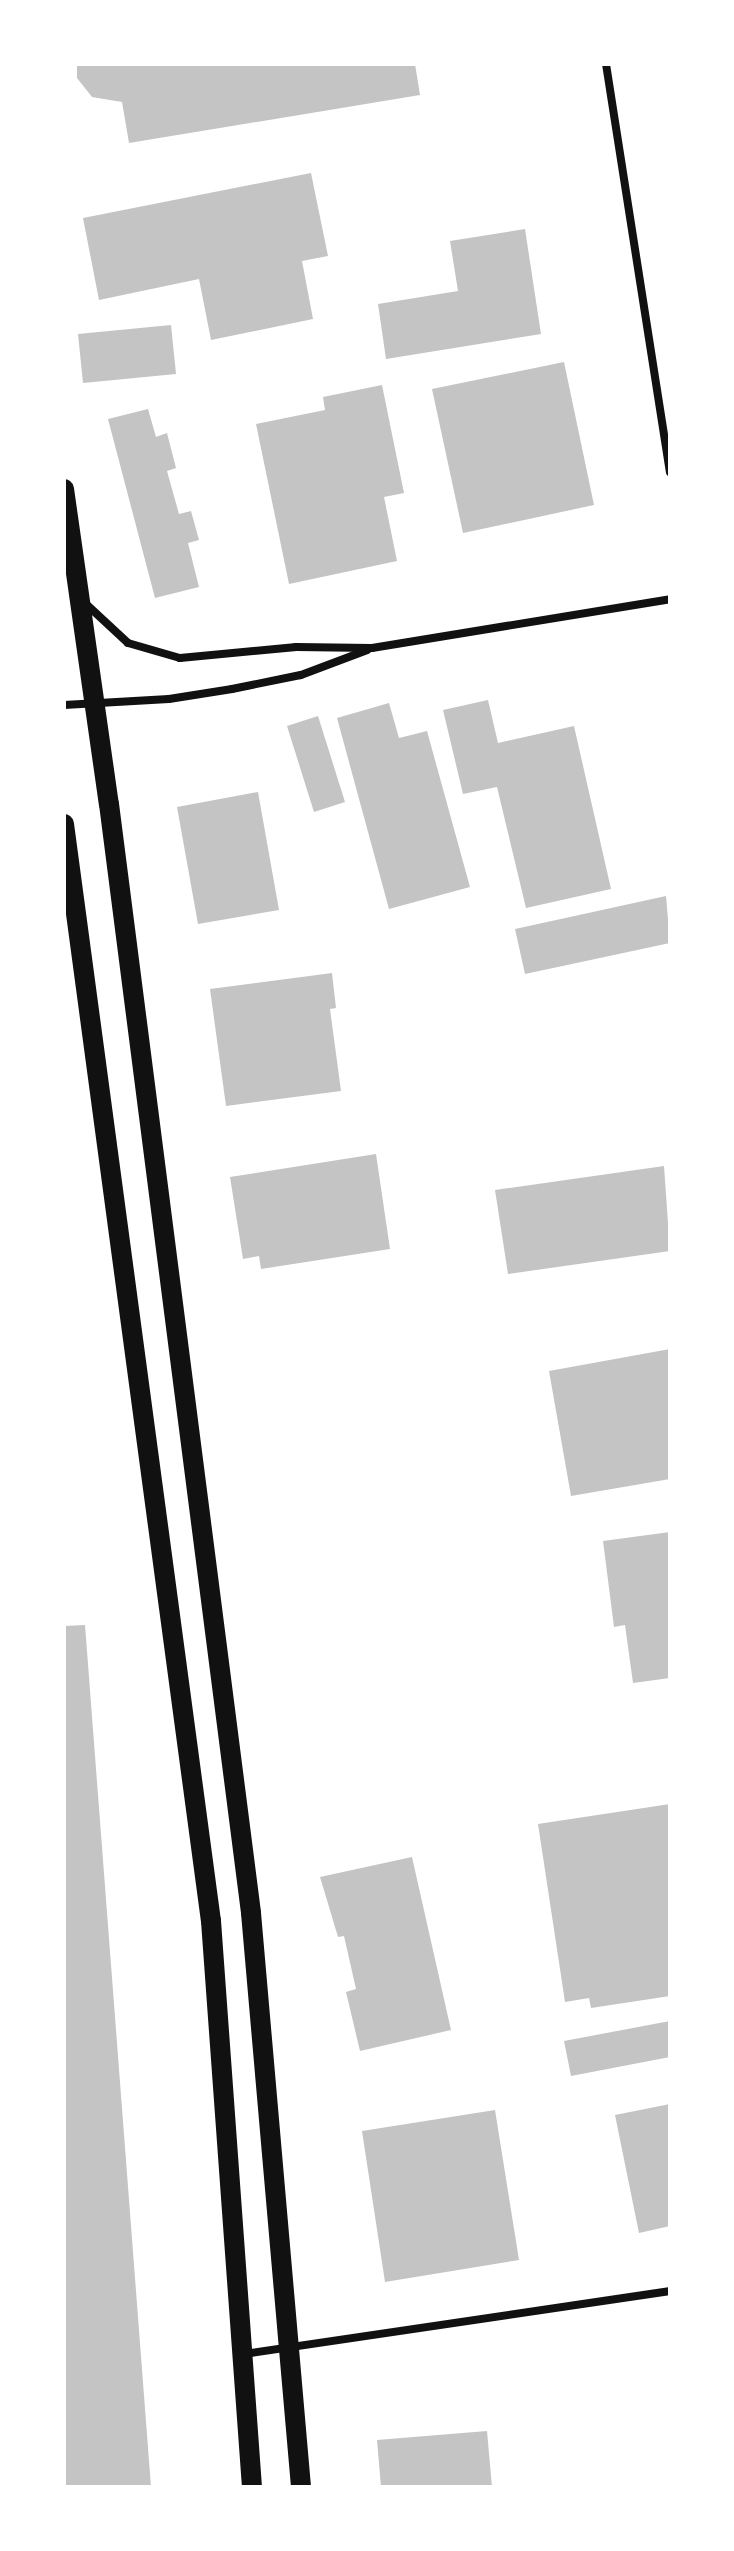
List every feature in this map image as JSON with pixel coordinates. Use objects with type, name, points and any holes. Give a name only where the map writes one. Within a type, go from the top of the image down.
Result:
[{"type":"main road","points":[[64,489],[81,600],[251,1913],[301,2487]]},
{"type":"main road","points":[[64,824],[211,1921],[252,2487]]},
{"type":"street","points":[[606,64],[670,472]]},
{"type":"street","points":[[81,600],[128,643],[180,658],[296,647],[372,648],[670,599]]},
{"type":"street","points":[[64,705],[169,699],[232,689],[301,675],[372,648]]},
{"type":"street","points":[[242,2354],[288,2351],[670,2291]]},
{"type":"building","points":[[77,64],[415,64],[420,95],[129,143],[122,102],[92,97],[77,78]]},
{"type":"building","points":[[311,173],[328,256],[302,261],[313,319],[211,340],[199,279],[99,300],[83,218]]},
{"type":"building","points":[[525,229],[541,334],[386,359],[378,304],[458,291],[450,241]]},
{"type":"building","points":[[171,325],[176,374],[83,383],[78,334]]},
{"type":"building","points":[[564,362],[594,505],[463,533],[432,389]]},
{"type":"building","points":[[382,385],[404,493],[384,497],[397,561],[289,584],[256,424],[325,410],[323,397]]},
{"type":"building","points":[[148,409],[156,437],[167,433],[176,468],[167,471],[179,514],[191,511],[199,540],[188,543],[199,587],[155,598],[108,419]]},
{"type":"building","points":[[488,700],[498,743],[574,726],[611,889],[526,908],[497,787],[463,794],[443,710]]},
{"type":"building","points":[[389,703],[399,738],[427,731],[470,887],[389,909],[337,718]]},
{"type":"building","points":[[318,716],[345,802],[314,812],[287,726]]},
{"type":"building","points":[[258,792],[279,910],[198,924],[177,807]]},
{"type":"building","points":[[666,896],[670,943],[525,974],[515,929]]},
{"type":"building","points":[[332,973],[336,1008],[330,1009],[341,1091],[226,1106],[210,989]]},
{"type":"building","points":[[376,1154],[390,1249],[261,1269],[259,1256],[243,1259],[230,1177]]},
{"type":"building","points":[[664,1166],[670,1251],[508,1274],[495,1190]]},
{"type":"building","points":[[670,1349],[670,1479],[571,1496],[549,1371]]},
{"type":"building","points":[[670,1532],[670,1678],[633,1683],[625,1625],[614,1627],[603,1541]]},
{"type":"building","points":[[85,1625],[151,2487],[64,2487],[64,1626]]},
{"type":"building","points":[[670,1804],[670,1996],[591,2008],[589,1998],[565,2002],[538,1824]]},
{"type":"building","points":[[412,1857],[451,2030],[360,2051],[346,1992],[356,1989],[344,1936],[338,1937],[320,1877]]},
{"type":"building","points":[[670,2021],[670,2057],[571,2076],[564,2041]]},
{"type":"building","points":[[670,2104],[670,2226],[639,2233],[615,2115]]},
{"type":"building","points":[[495,2110],[519,2260],[385,2282],[362,2131]]},
{"type":"building","points":[[487,2431],[492,2487],[381,2487],[377,2440]]}]
